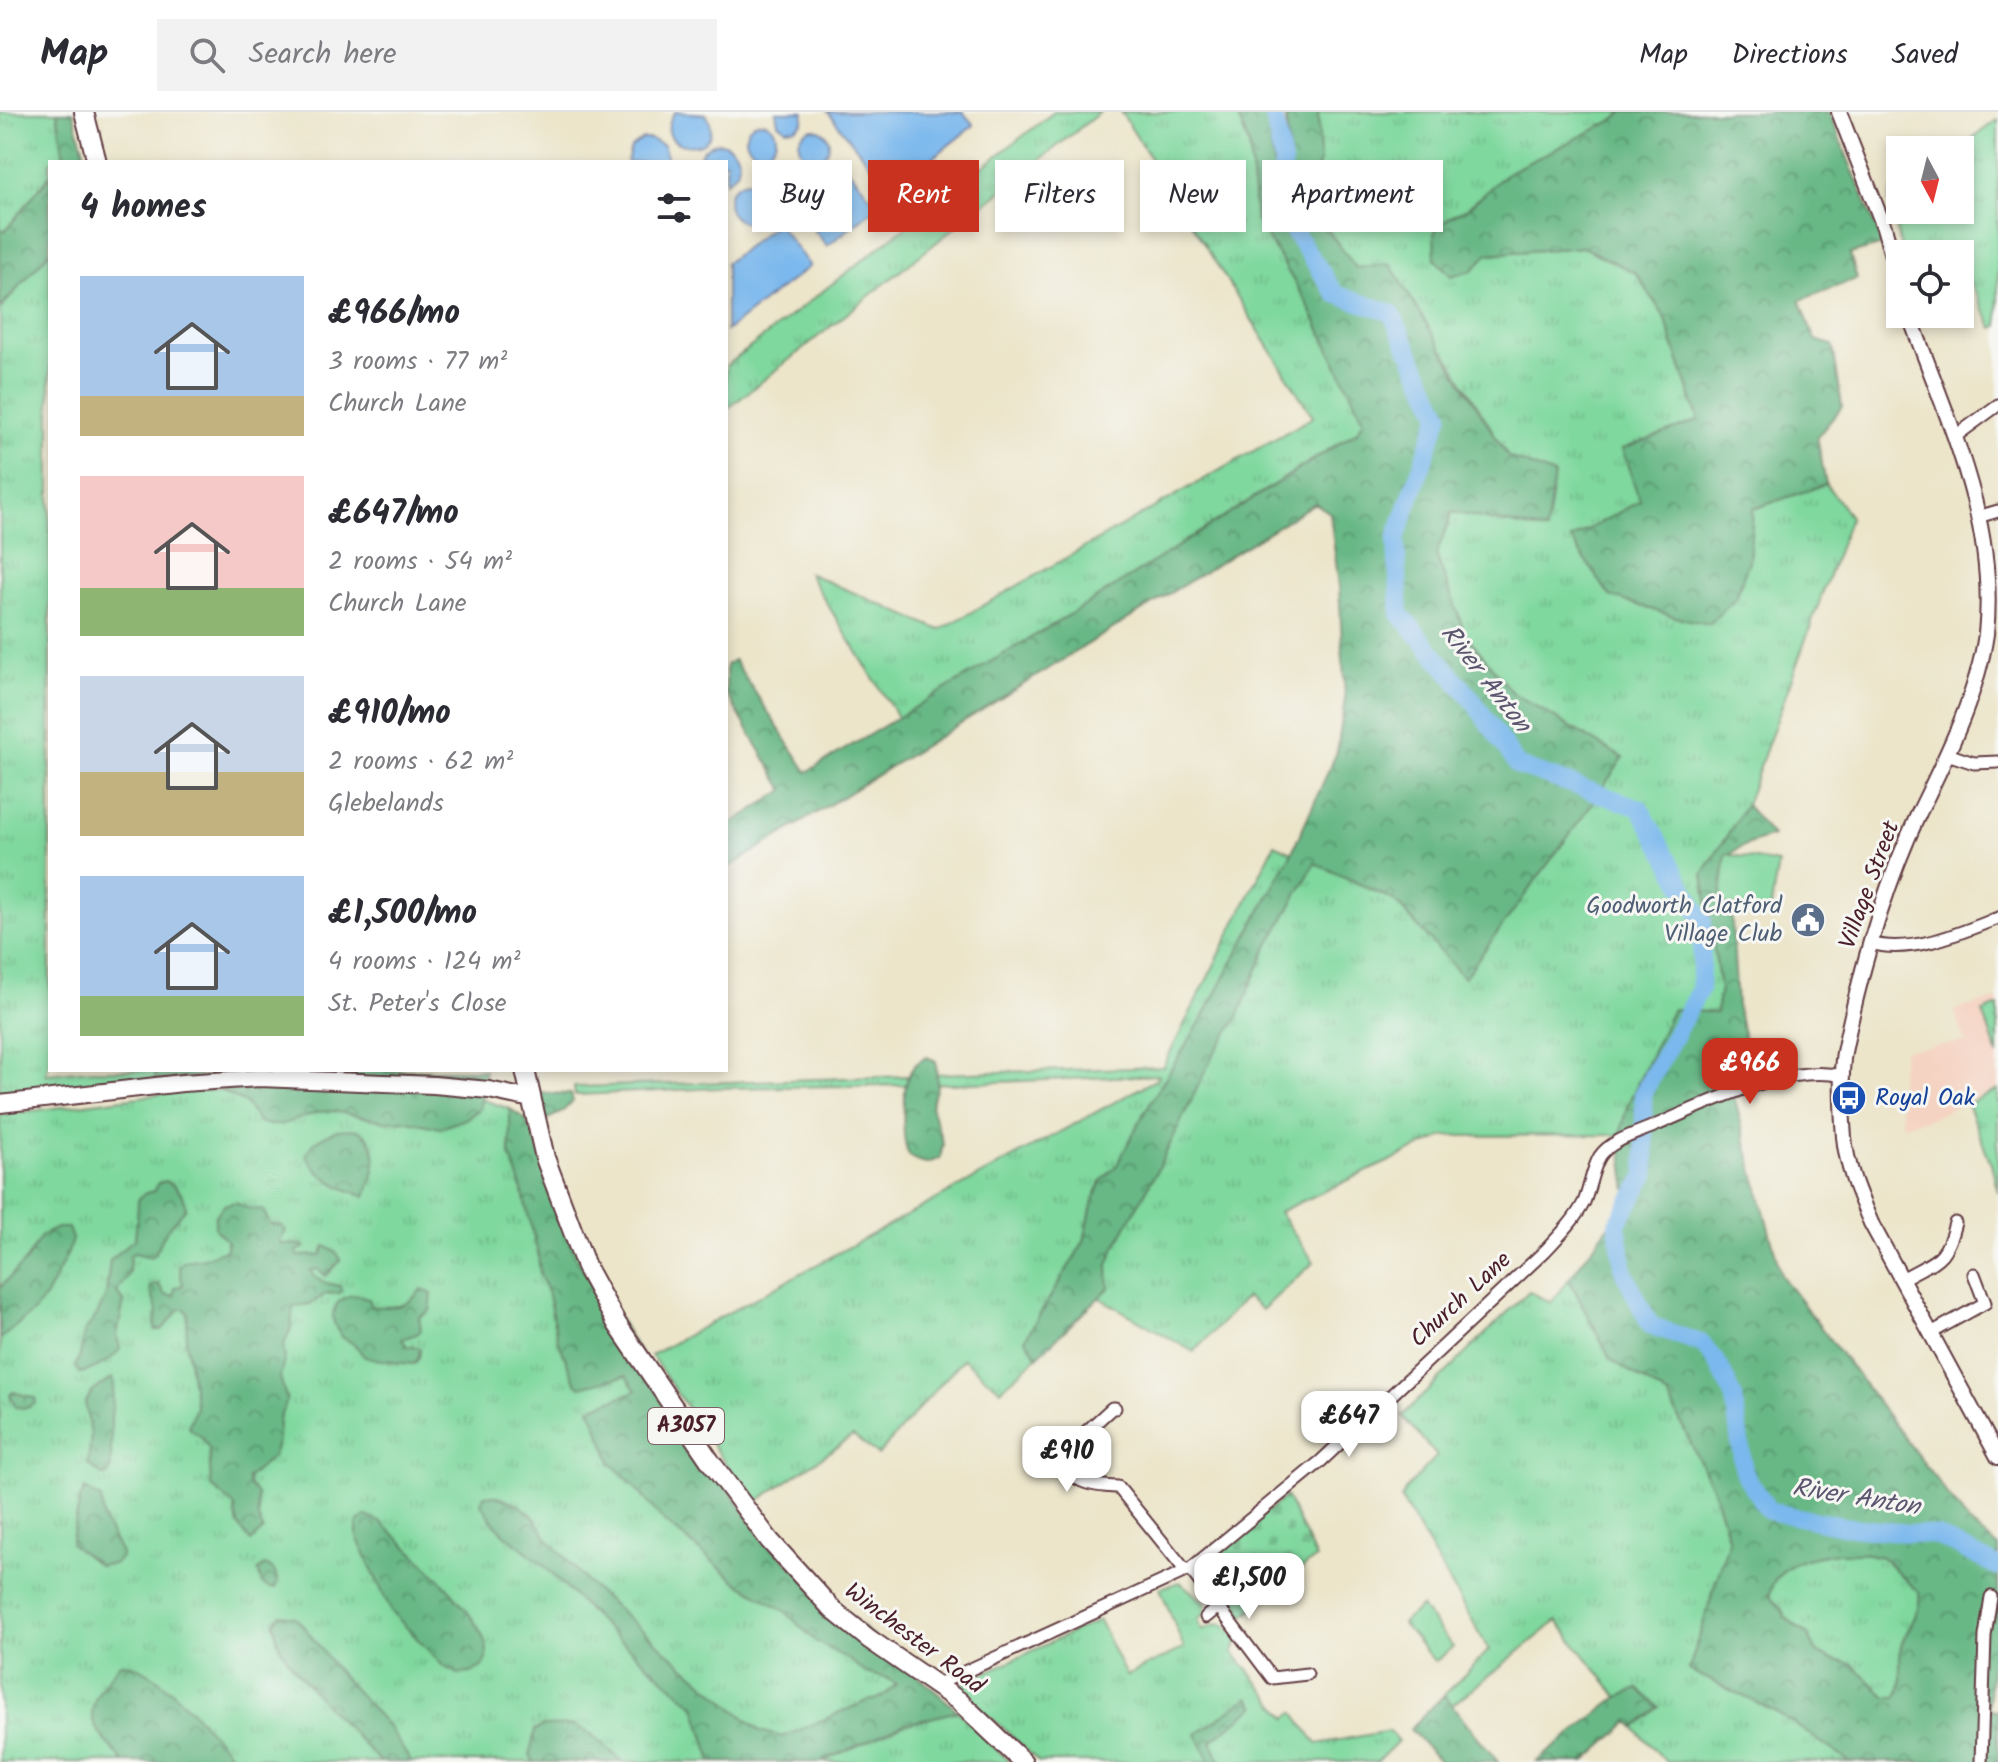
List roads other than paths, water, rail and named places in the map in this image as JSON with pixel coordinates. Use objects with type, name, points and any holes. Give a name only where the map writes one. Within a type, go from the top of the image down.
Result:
[{"type":"main road","points":[[84,112],[96,160]]},
{"type":"main road","name":"A3057","points":[[525,1072],[531,1099]]},
{"type":"main road","points":[[0,1104],[182,1083],[260,1078],[434,1085],[489,1090],[531,1099]]},
{"type":"main road","name":"Winchester Road","points":[[531,1099],[555,1188],[587,1269],[625,1336],[710,1461],[770,1541],[833,1610],[869,1639],[938,1684],[1023,1762]]},
{"type":"street","points":[[1839,112],[1888,240]]},
{"type":"street","name":"Village Street","points":[[1915,328],[1957,435],[1981,516],[1988,587],[1987,634],[1971,692],[1917,818],[1870,943],[1844,1053],[1844,1139],[1854,1183],[1871,1223],[1998,1457]]},
{"type":"street","points":[[1957,435],[1998,405]]},
{"type":"street","points":[[1981,516],[1998,511]]},
{"type":"street","points":[[1947,754],[1974,763],[1998,762]]},
{"type":"street","points":[[1870,943],[1886,948],[1903,946],[1954,935],[1998,918]]},
{"type":"street","name":"Church Lane","points":[[938,1684],[1188,1570],[1321,1461],[1545,1251],[1566,1229],[1583,1204],[1601,1155],[1617,1142],[1702,1103],[1782,1079],[1813,1072],[1842,1076]]},
{"type":"street","points":[[1902,1279],[1944,1255],[1955,1223]]},
{"type":"street","points":[[1931,1333],[1985,1303],[1974,1274]]},
{"type":"street","points":[[1115,1408],[1065,1451],[1065,1464],[1077,1480],[1118,1487],[1272,1678],[1307,1674]]},
{"type":"street","points":[[1981,1762],[1985,1636],[1991,1597]]},
{"type":"street","points":[[1206,1617],[1217,1608]]},
{"type":"water","points":[[675,112],[706,114],[711,129],[708,139],[689,146],[678,143],[671,136],[669,126]]},
{"type":"water","points":[[776,112],[804,112],[803,122],[796,128],[786,129],[778,123]]},
{"type":"water","points":[[828,112],[963,112],[974,125],[930,160],[868,162]]},
{"type":"water","points":[[761,122],[772,126],[776,137],[772,148],[761,152],[750,148],[746,137],[750,126]]},
{"type":"water","points":[[814,129],[824,134],[829,144],[824,154],[814,159],[804,154],[799,144],[804,134]]},
{"type":"water","points":[[643,139],[650,139],[663,145],[668,160],[628,160],[631,147]]},
{"type":"water","points":[[712,144],[726,145],[734,150],[738,158],[737,172],[728,180],[728,160],[699,160]]},
{"type":"water","points":[[784,154],[795,160],[773,160]]},
{"type":"water","points":[[852,174],[868,194],[868,214],[852,226]]},
{"type":"water","points":[[752,182],[752,222],[749,223],[734,217],[728,202],[734,187]]},
{"type":"water","points":[[766,232],[784,232],[810,266],[728,329],[728,261]]},
{"type":"water","points":[[816,232],[845,232],[827,246]]},
{"type":"waterway","name":"River Anton","points":[[1273,112],[1283,163],[1278,208],[1336,294],[1391,313],[1440,414],[1396,539],[1400,614],[1472,699],[1518,766],[1640,808],[1703,922],[1700,989],[1643,1093],[1646,1175],[1617,1224],[1624,1272],[1650,1325],[1703,1344],[1720,1367],[1734,1398],[1744,1473],[1769,1511],[1842,1526],[1937,1536],[1998,1567]]},
{"type":"place","name":"Goodworth Clatford Village Club","points":[[1808,920]]},
{"type":"place","name":"Royal Oak","points":[[1849,1098]]}]
